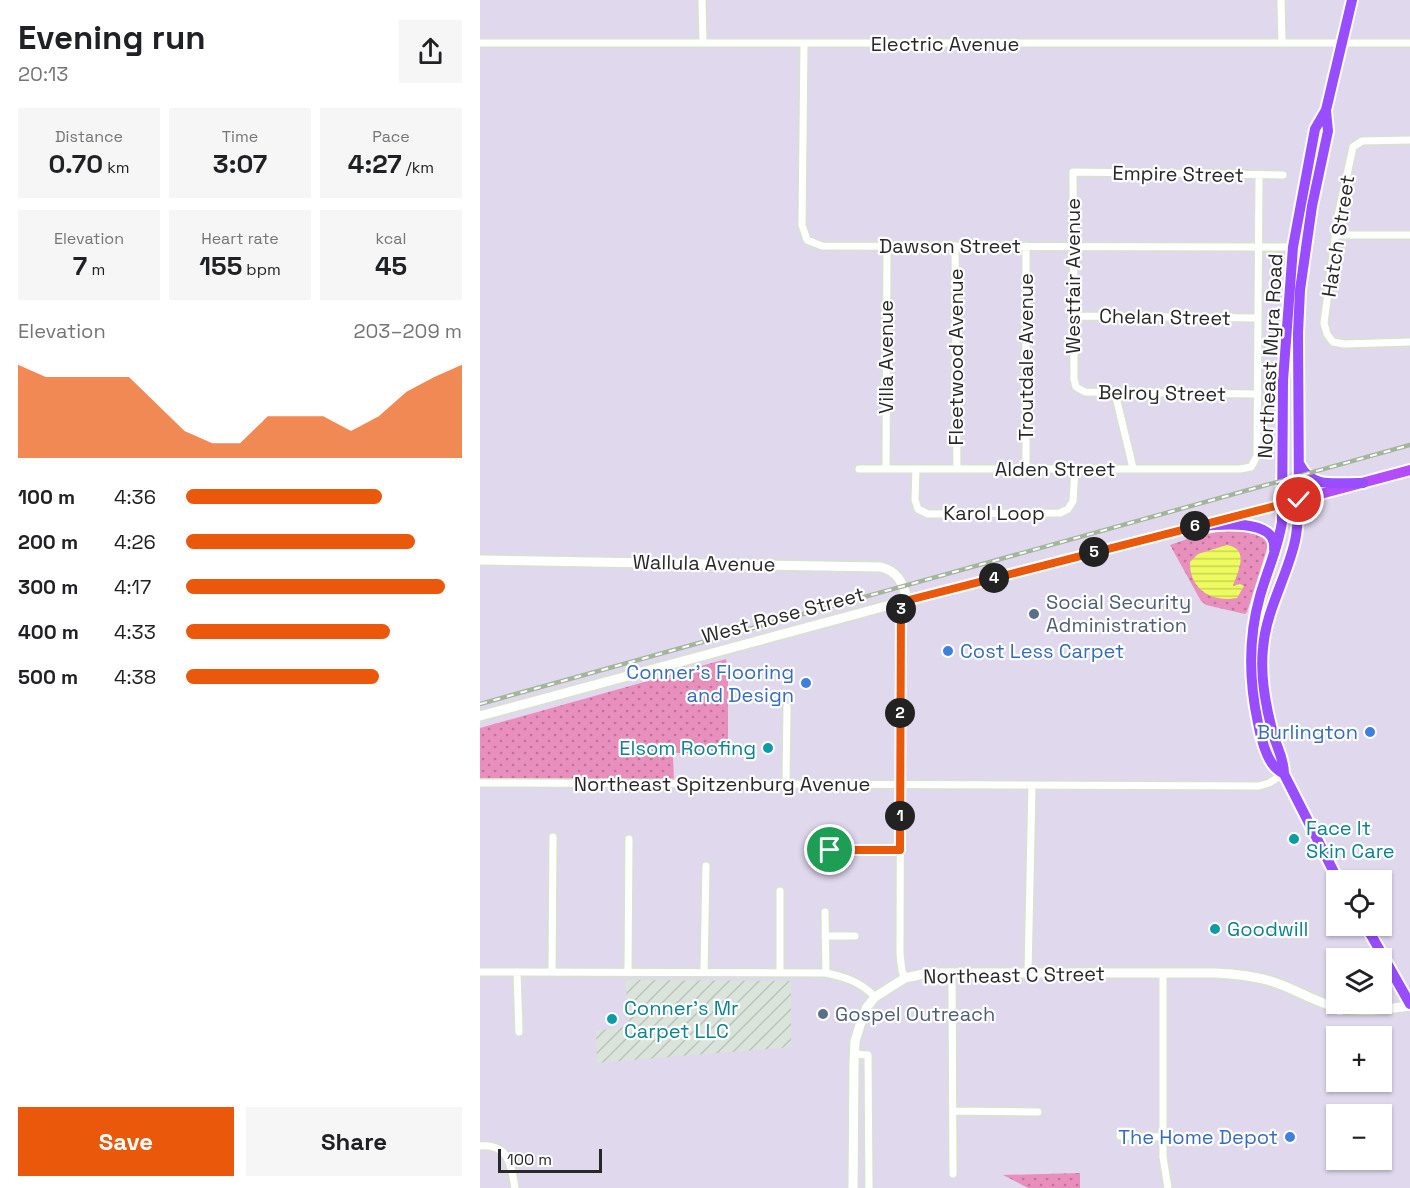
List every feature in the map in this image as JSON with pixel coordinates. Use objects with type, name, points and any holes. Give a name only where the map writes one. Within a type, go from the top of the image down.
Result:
[{"type":"highway","name":"Northeast Myra Road","points":[[1333,870],[1284,774],[1273,766],[1260,735],[1254,705],[1251,645],[1260,596],[1279,538],[1283,504],[1283,381],[1293,247],[1316,129],[1326,110],[1352,0]]},
{"type":"highway","name":"Northeast Myra Road","points":[[1284,774],[1284,760],[1273,733],[1266,704],[1262,675],[1263,648],[1267,623],[1295,541],[1299,500],[1300,290],[1312,206],[1328,131],[1326,110]]},
{"type":"highway","points":[[1299,462],[1311,480],[1324,483],[1364,483]]},
{"type":"highway","points":[[1192,527],[1230,524],[1266,530],[1275,543],[1272,562]]},
{"type":"highway","points":[[1373,936],[1410,1005]]},
{"type":"highway","points":[[1377,942],[1378,948]]},
{"type":"main road","name":"West Rose Street","points":[[480,716],[905,601],[1410,470]]},
{"type":"main road","name":"Wallula Avenue","points":[[480,560],[880,567],[891,570],[898,576],[905,601]]},
{"type":"main road","name":"Northeast C Street","points":[[875,997],[905,978],[928,973],[1215,973],[1248,975],[1278,983],[1326,1003]]},
{"type":"main road","points":[[853,1188],[855,1041],[867,1007],[875,997]]},
{"type":"main road","name":"Northeast C Street","points":[[1392,1008],[1410,1005]]},
{"type":"street","points":[[702,0],[703,43]]},
{"type":"street","points":[[1281,0],[1282,42]]},
{"type":"street","name":"Electric Avenue","points":[[480,43],[1410,43]]},
{"type":"street","name":"Dawson Street","points":[[804,43],[802,225],[807,240],[822,246],[1293,247]]},
{"type":"street","name":"Hatch Street","points":[[1410,140],[1362,141],[1353,147],[1335,235],[1324,323],[1327,334],[1333,342],[1344,345],[1410,342]]},
{"type":"street","name":"Empire Street","points":[[1073,172],[1282,175]]},
{"type":"street","name":"Westfair Avenue","points":[[1073,172],[1074,379]]},
{"type":"street","points":[[1258,394],[1259,175]]},
{"type":"street","points":[[1335,235],[1410,235]]},
{"type":"street","name":"Villa Avenue","points":[[886,470],[887,245]]},
{"type":"street","name":"Fleetwood Avenue","points":[[956,246],[957,469]]},
{"type":"street","name":"Troutdale Avenue","points":[[1026,246],[1026,469]]},
{"type":"street","name":"Chelan Street","points":[[1073,316],[1258,318]]},
{"type":"street","name":"Belroy Street","points":[[1074,379],[1077,387],[1086,392],[1258,394]]},
{"type":"street","points":[[1115,393],[1132,468]]},
{"type":"street","name":"Alden Street","points":[[859,470],[1240,469],[1251,467],[1257,456],[1258,394]]},
{"type":"street","name":"Karol Loop","points":[[916,470],[915,501],[918,509],[928,514],[939,514],[1060,513],[1068,509],[1073,501],[1075,469]]},
{"type":"street","points":[[905,601],[899,786],[900,954],[905,978]]},
{"type":"street","points":[[786,784],[787,707]]},
{"type":"street","name":"Northeast Spitzenburg Avenue","points":[[480,783],[1259,786],[1284,774]]},
{"type":"street","points":[[1028,973],[1032,785]]},
{"type":"street","points":[[552,972],[553,837]]},
{"type":"street","points":[[628,972],[629,838]]},
{"type":"street","points":[[830,850],[900,850]]},
{"type":"street","points":[[704,972],[706,866]]},
{"type":"street","points":[[780,891],[780,972]]},
{"type":"street","points":[[825,912],[826,973]]},
{"type":"street","points":[[825,936],[855,936]]},
{"type":"street","points":[[480,972],[826,973],[848,978],[867,988],[875,997]]},
{"type":"street","points":[[518,972],[519,1032]]},
{"type":"street","points":[[952,973],[953,1174]]},
{"type":"street","points":[[1163,973],[1162,1137],[1168,1188]]},
{"type":"street","points":[[855,1054],[868,1055],[869,1188]]},
{"type":"street","points":[[953,1111],[1038,1112]]},
{"type":"street","points":[[1120,1136],[1162,1137]]},
{"type":"street","points":[[480,1146],[493,1145],[505,1152],[515,1188]]},
{"type":"shaded area","points":[[1230,530],[1247,530],[1258,533],[1266,539],[1268,545],[1245,614],[1206,605],[1201,601],[1170,545],[1196,536]]},
{"type":"shaded area","points":[[1227,545],[1239,551],[1240,556],[1233,586],[1240,584],[1244,586],[1237,598],[1228,599],[1211,596],[1198,587],[1193,580],[1190,562],[1198,554]]},
{"type":"shaded area","points":[[726,659],[728,753],[676,753],[673,757],[674,780],[480,779],[480,728]]},
{"type":"shaded area","points":[[625,980],[791,981],[791,1047],[597,1063],[596,1031],[630,1026]]},
{"type":"shaded area","points":[[1080,1173],[1080,1188],[1028,1188],[1003,1175]]},
{"type":"railway","points":[[480,704],[1410,445]]},
{"type":"place","name":"Social Security Administration","points":[[1034,614]]},
{"type":"place","name":"Cost Less Carpet","points":[[948,651]]},
{"type":"place","name":"Conner's Flooring and Design","points":[[806,683]]},
{"type":"place","name":"Burlington","points":[[1370,732]]},
{"type":"place","name":"Elsom Roofing","points":[[768,748]]},
{"type":"place","name":"Face It Skin Care","points":[[1294,839]]},
{"type":"place","name":"Goodwill","points":[[1215,929]]},
{"type":"place","name":"Gospel Outreach","points":[[823,1014]]},
{"type":"place","name":"Conner's Mr Carpet LLC","points":[[612,1019]]},
{"type":"place","name":"The Home Depot","points":[[1290,1137]]},
{"type":"route","points":[[830,850],[900,850],[901,602],[1299,500]]}]
